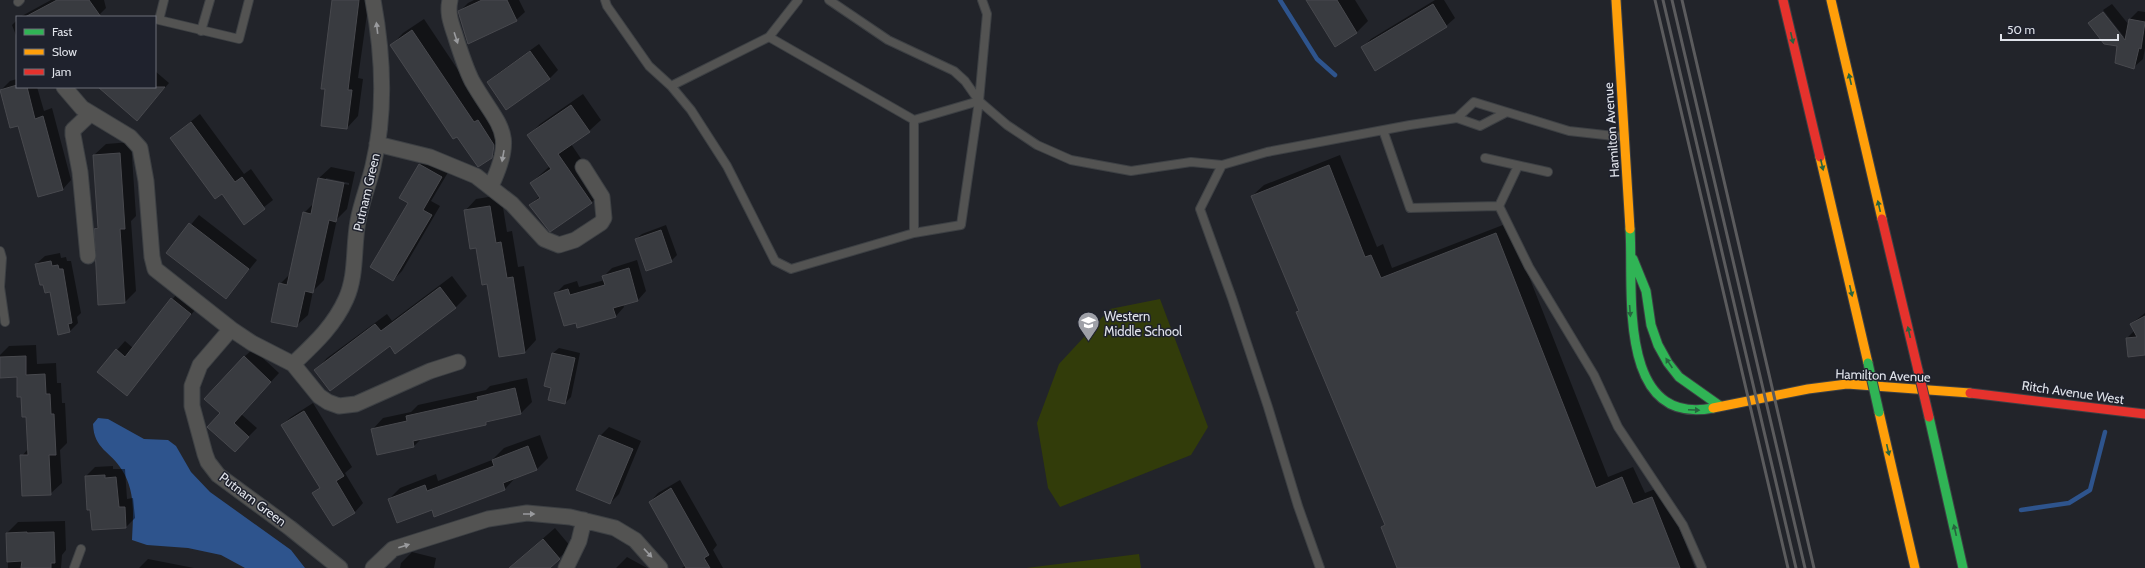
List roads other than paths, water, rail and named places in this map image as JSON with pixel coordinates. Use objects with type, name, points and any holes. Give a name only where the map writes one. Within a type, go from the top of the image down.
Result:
[{"type":"main road","name":"Hamilton Avenue","points":[[1616,0],[1632,258],[1629,288],[1630,316],[1636,349],[1649,383],[1656,392],[1683,409],[1701,410],[1808,389],[1847,384],[1998,395]]},
{"type":"main road","points":[[1783,0],[1915,568]]},
{"type":"main road","points":[[1831,0],[1963,568]]},
{"type":"main road","name":"Hamilton Avenue","points":[[1632,258],[1646,291],[1651,325],[1658,345],[1668,363],[1684,381],[1720,406]]},
{"type":"main road","name":"Ritch Avenue West","points":[[1998,395],[2067,406],[2145,414]]},
{"type":"street","name":"Putnam Green","points":[[293,364],[326,332],[349,293],[358,220],[373,166],[377,144],[382,92],[380,56],[373,0]]},
{"type":"street","points":[[450,0],[449,15],[461,53],[472,80],[503,133],[504,156],[491,186]]},
{"type":"street","points":[[65,88],[74,101],[90,114],[130,138],[140,148],[146,181],[152,257],[155,269],[231,329],[252,343],[293,364],[323,400],[334,405],[346,406],[356,404],[430,371],[458,362]]},
{"type":"street","points":[[88,256],[80,172],[73,136],[74,130],[90,114]]},
{"type":"street","name":"Putnam Green","points":[[377,144],[405,149],[463,169],[491,186],[512,204],[544,239],[553,244],[564,244],[575,240],[601,223],[604,218],[602,197],[583,167]]},
{"type":"street","name":"Putnam Green","points":[[231,329],[200,365],[192,386],[192,406],[206,458],[218,475],[290,528],[340,568]]},
{"type":"street","points":[[373,568],[393,549],[500,516],[539,514],[584,520],[616,528],[628,535],[646,551],[660,568]]},
{"type":"street","points":[[566,568],[577,547],[584,520]]},
{"type":"lane","points":[[164,0],[159,20],[201,32],[239,39],[249,0]]},
{"type":"lane","points":[[201,32],[210,0]]},
{"type":"lane","points":[[605,0],[607,6],[649,66],[671,86],[691,110],[727,166],[775,261],[791,269],[914,233],[961,225],[979,101],[987,14],[982,0]]},
{"type":"lane","points":[[671,86],[769,37],[798,0]]},
{"type":"lane","points":[[829,0],[888,40],[954,70],[965,81],[979,101],[1007,125],[1037,145],[1071,160],[1131,171],[1191,162],[1222,165],[1267,152],[1383,130],[1457,118],[1480,126],[1505,113]]},
{"type":"lane","points":[[769,37],[914,120],[979,101]]},
{"type":"lane","points":[[1457,118],[1474,102],[1505,113],[1542,121],[1569,131],[1624,137]]},
{"type":"lane","points":[[914,120],[914,233]]},
{"type":"lane","points":[[1383,130],[1410,208],[1499,206]]},
{"type":"lane","points":[[1485,158],[1548,172]]},
{"type":"lane","points":[[1222,165],[1200,209],[1232,298],[1268,407],[1298,506],[1320,568]]},
{"type":"lane","points":[[1499,206],[1518,166]]},
{"type":"lane","points":[[1499,206],[1529,267],[1594,375],[1618,427],[1683,525],[1702,568]]},
{"type":"lane","points":[[0,251],[2,258],[0,287],[5,322]]},
{"type":"lane","points":[[74,568],[81,549]]},
{"type":"water","points":[[98,418],[108,419],[144,439],[168,440],[176,446],[191,472],[210,492],[291,550],[305,568],[245,568],[221,555],[188,548],[147,545],[132,540],[133,504],[130,487],[118,464],[104,450],[96,439],[93,424]]},
{"type":"waterway","points":[[1280,0],[1317,59],[1335,75]]},
{"type":"waterway","points":[[2021,510],[2069,503],[2090,490],[2105,432]]},
{"type":"railway","points":[[1655,0],[1788,568]]},
{"type":"railway","points":[[1663,0],[1796,568]]},
{"type":"railway","points":[[1672,0],[1805,568]]},
{"type":"railway","points":[[1682,0],[1814,568]]},
{"type":"place","name":"Western Middle School","points":[[1089,342]]}]
